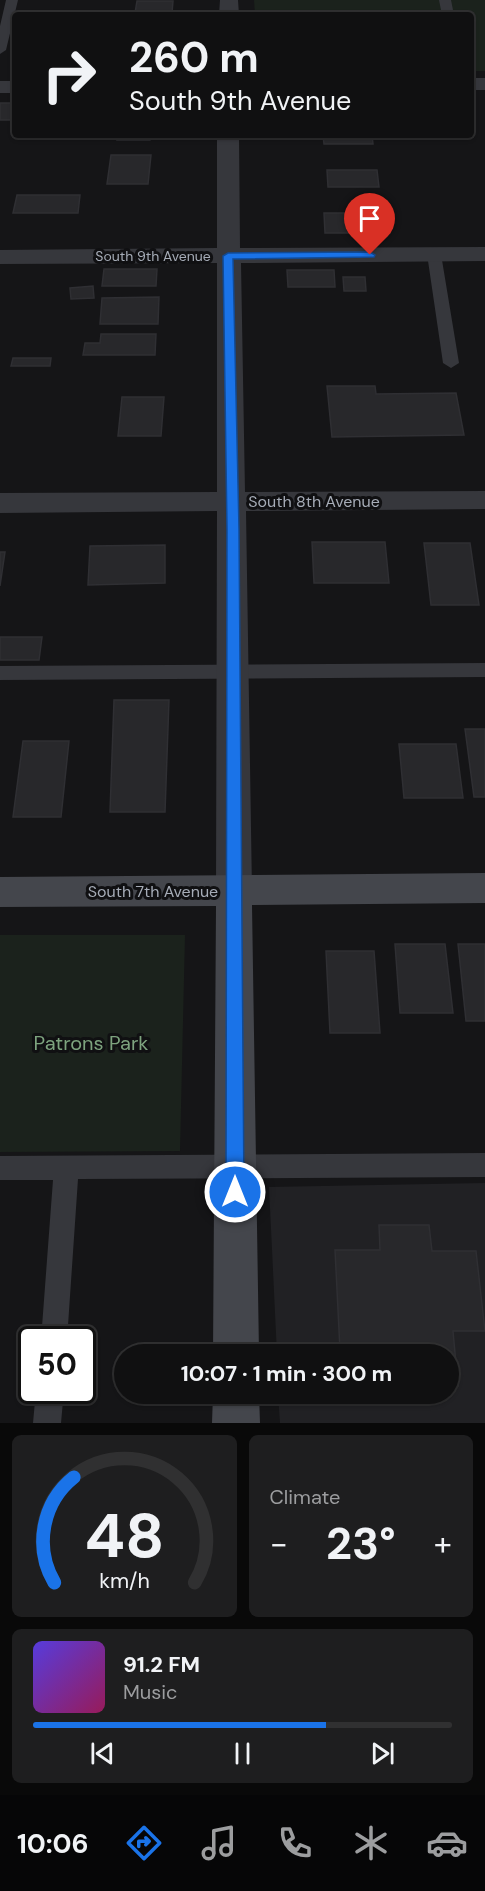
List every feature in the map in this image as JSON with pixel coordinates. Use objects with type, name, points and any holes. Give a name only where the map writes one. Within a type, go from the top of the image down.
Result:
[{"type":"main road","name":"South 7th Avenue","points":[[0,892],[485,888]]},
{"type":"main road","points":[[234,891],[236,1344]]},
{"type":"main road","points":[[236,1404],[236,1423]]},
{"type":"street","points":[[228,138],[233,501],[234,891]]},
{"type":"street","name":"South 9th Avenue","points":[[0,257],[485,254]]},
{"type":"street","name":"South 8th Avenue","points":[[0,503],[485,501]]},
{"type":"lane","points":[[0,50],[12,0]]},
{"type":"lane","points":[[434,254],[451,363]]},
{"type":"lane","points":[[0,674],[485,670]]},
{"type":"lane","points":[[0,1168],[485,1165]]},
{"type":"lane","points":[[55,1326],[66,1168]]},
{"type":"lane","points":[[47,1423],[49,1404]]},
{"type":"shaded area","points":[[485,1183],[485,1423],[280,1423],[279,1404],[459,1404],[459,1344],[277,1344],[269,1187]]},
{"type":"green space","points":[[254,0],[485,0],[485,71],[474,71],[474,12],[255,12]]},
{"type":"green space","name":"Patrons Park","points":[[0,935],[185,935],[180,1151],[0,1152]]},
{"type":"building","points":[[137,1],[173,1],[172,12],[135,12]]},
{"type":"building","points":[[0,103],[12,103],[12,120],[0,120]]},
{"type":"building","points":[[117,138],[150,138],[150,140],[117,140]]},
{"type":"building","points":[[323,138],[372,138],[373,144],[324,144]]},
{"type":"building","points":[[111,155],[151,155],[148,184],[107,184]]},
{"type":"building","points":[[327,170],[377,170],[379,187],[328,187]]},
{"type":"building","points":[[17,195],[80,195],[78,213],[13,213]]},
{"type":"building","points":[[324,213],[388,213],[390,233],[325,233]]},
{"type":"building","points":[[104,269],[157,269],[156,286],[102,286]]},
{"type":"building","points":[[287,270],[334,270],[335,287],[288,287]]},
{"type":"building","points":[[343,277],[365,277],[366,291],[344,291]]},
{"type":"building","points":[[93,286],[94,298],[71,299],[70,288]]},
{"type":"building","points":[[159,297],[158,324],[100,324],[102,298]]},
{"type":"building","points":[[101,334],[156,334],[155,355],[83,355],[85,343],[100,343]]},
{"type":"building","points":[[13,358],[51,358],[50,366],[11,366]]},
{"type":"building","points":[[327,386],[375,386],[376,394],[456,393],[464,435],[332,437]]},
{"type":"building","points":[[122,397],[164,397],[161,436],[118,436]]},
{"type":"building","points":[[312,542],[385,542],[389,583],[314,583]]},
{"type":"building","points":[[424,543],[470,543],[479,605],[431,605]]},
{"type":"building","points":[[165,545],[165,583],[88,585],[90,546]]},
{"type":"building","points":[[0,552],[5,552],[0,586]]},
{"type":"building","points":[[0,637],[42,637],[39,660],[0,660]]},
{"type":"building","points":[[114,700],[169,700],[165,812],[110,812]]},
{"type":"building","points":[[465,729],[485,729],[485,797],[474,797]]},
{"type":"building","points":[[23,741],[69,741],[61,817],[13,817]]},
{"type":"building","points":[[399,744],[456,744],[463,798],[404,798]]},
{"type":"building","points":[[395,944],[445,944],[453,1013],[400,1013]]},
{"type":"building","points":[[458,944],[485,944],[485,1021],[466,1021]]},
{"type":"building","points":[[326,951],[374,951],[380,1033],[330,1033]]},
{"type":"building","points":[[379,1225],[429,1225],[432,1251],[476,1251],[485,1331],[453,1331],[454,1344],[340,1344],[335,1250],[380,1250]]},
{"type":"route","points":[[235,1192],[233,469],[228,256],[370,255]]}]
